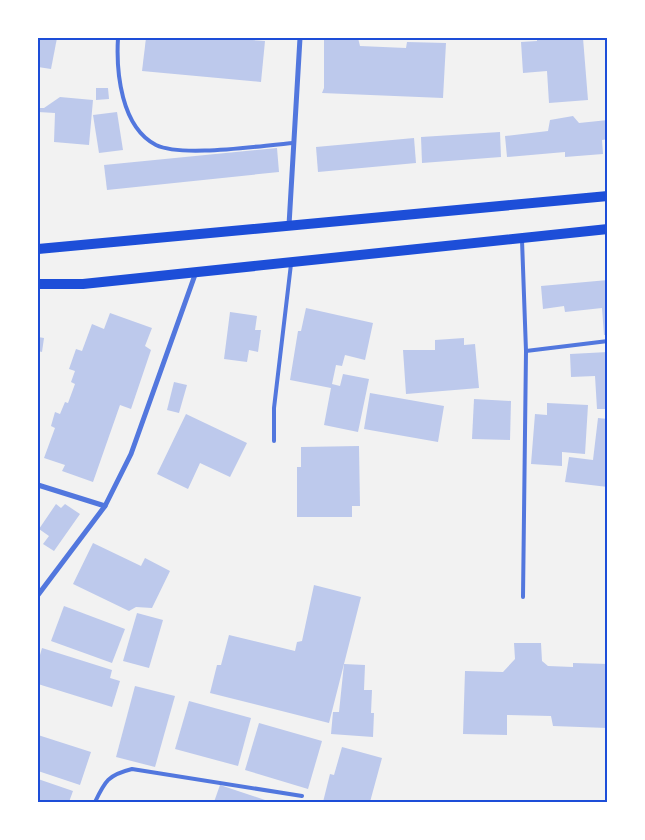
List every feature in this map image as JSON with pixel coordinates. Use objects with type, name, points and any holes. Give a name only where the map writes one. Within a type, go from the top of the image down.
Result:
[{"type":"main road","points":[[38,249],[608,196]]},
{"type":"main road","points":[[38,284],[83,284],[608,229]]},
{"type":"street","points":[[288,226],[300,38]]},
{"type":"street","points":[[38,595],[105,506],[131,454],[196,272]]},
{"type":"street","points":[[38,485],[105,506]]},
{"type":"lane","points":[[118,38],[120,75],[125,102],[138,130],[156,145],[184,151],[294,143]]},
{"type":"lane","points":[[522,238],[526,351],[523,597]]},
{"type":"lane","points":[[274,441],[274,408],[292,262]]},
{"type":"lane","points":[[526,351],[608,341]]},
{"type":"lane","points":[[95,802],[104,782],[116,773],[132,769],[302,796]]},
{"type":"building","points":[[38,38],[57,38],[51,69],[38,67]]},
{"type":"building","points":[[146,38],[226,38],[265,41],[261,82],[142,71]]},
{"type":"building","points":[[324,38],[358,38],[360,46],[406,48],[407,42],[446,43],[443,98],[322,93],[324,88]]},
{"type":"building","points":[[537,38],[583,38],[588,100],[549,103],[547,71],[523,73],[521,42],[537,41]]},
{"type":"building","points":[[96,88],[108,88],[109,99],[96,100]]},
{"type":"building","points":[[60,97],[93,100],[89,145],[54,142],[55,113],[38,112],[38,108],[44,108]]},
{"type":"building","points":[[117,112],[123,150],[99,153],[93,115]]},
{"type":"building","points":[[573,116],[579,123],[608,120],[608,139],[602,140],[603,154],[565,157],[565,152],[507,157],[505,136],[548,131],[550,120]]},
{"type":"building","points":[[500,132],[501,157],[422,163],[421,137]]},
{"type":"building","points":[[414,138],[416,163],[318,172],[316,147]]},
{"type":"building","points":[[277,148],[279,172],[107,190],[104,165]]},
{"type":"building","points":[[608,280],[608,335],[604,335],[602,308],[565,312],[564,306],[543,309],[541,286]]},
{"type":"building","points":[[306,308],[373,323],[365,360],[345,355],[342,366],[336,365],[332,384],[340,386],[343,374],[369,379],[358,432],[324,425],[331,388],[290,380],[298,331],[301,331]]},
{"type":"building","points":[[230,312],[257,316],[255,330],[261,330],[258,352],[249,350],[247,362],[224,359]]},
{"type":"building","points":[[110,313],[152,328],[145,346],[151,350],[131,409],[120,405],[93,482],[62,471],[65,465],[44,458],[55,428],[51,426],[55,412],[60,414],[65,402],[68,403],[75,384],[71,382],[75,371],[69,369],[76,349],[82,351],[92,324],[104,329]]},
{"type":"building","points":[[38,337],[44,338],[42,352],[38,351]]},
{"type":"building","points":[[464,338],[464,345],[475,344],[479,388],[406,394],[403,350],[435,350],[435,340]]},
{"type":"building","points":[[608,352],[608,409],[597,409],[595,376],[571,377],[570,354]]},
{"type":"building","points":[[174,382],[187,385],[179,413],[167,410]]},
{"type":"building","points":[[370,393],[444,406],[438,442],[364,429]]},
{"type":"building","points":[[474,399],[511,401],[510,440],[472,439]]},
{"type":"building","points":[[547,403],[588,405],[585,454],[562,452],[562,466],[531,464],[535,414],[547,415]]},
{"type":"building","points":[[186,414],[247,443],[230,477],[200,463],[188,489],[157,474]]},
{"type":"building","points":[[598,418],[608,419],[608,487],[565,482],[569,457],[593,460]]},
{"type":"building","points":[[359,446],[360,506],[352,506],[352,517],[297,517],[297,467],[301,467],[301,447]]},
{"type":"building","points":[[56,504],[61,508],[65,504],[80,514],[54,551],[43,544],[49,536],[39,529]]},
{"type":"building","points":[[93,543],[141,566],[145,558],[170,571],[152,608],[136,607],[129,611],[73,584]]},
{"type":"building","points":[[314,585],[361,597],[329,723],[210,693],[217,665],[221,665],[229,635],[295,651],[297,642],[302,641]]},
{"type":"building","points":[[64,606],[125,629],[112,663],[51,641]]},
{"type":"building","points":[[137,613],[163,620],[149,668],[123,661]]},
{"type":"building","points":[[514,643],[541,643],[542,661],[548,666],[573,667],[573,663],[608,664],[607,728],[553,726],[551,716],[507,715],[507,735],[463,734],[465,671],[503,672],[515,659]]},
{"type":"building","points":[[42,648],[112,670],[110,678],[120,681],[112,707],[38,684],[38,662]]},
{"type":"building","points":[[344,664],[365,665],[364,690],[372,690],[371,713],[374,713],[373,737],[331,734],[333,712],[339,712]]},
{"type":"building","points":[[135,686],[175,696],[155,767],[116,757]]},
{"type":"building","points":[[189,701],[251,718],[238,766],[175,749]]},
{"type":"building","points":[[259,723],[322,741],[308,789],[245,770]]},
{"type":"building","points":[[38,735],[91,752],[80,785],[38,771]]},
{"type":"building","points":[[342,747],[382,758],[370,802],[323,802],[330,774],[334,775]]},
{"type":"building","points":[[38,779],[73,791],[69,802],[38,802]]},
{"type":"building","points":[[220,785],[271,802],[214,802]]}]
